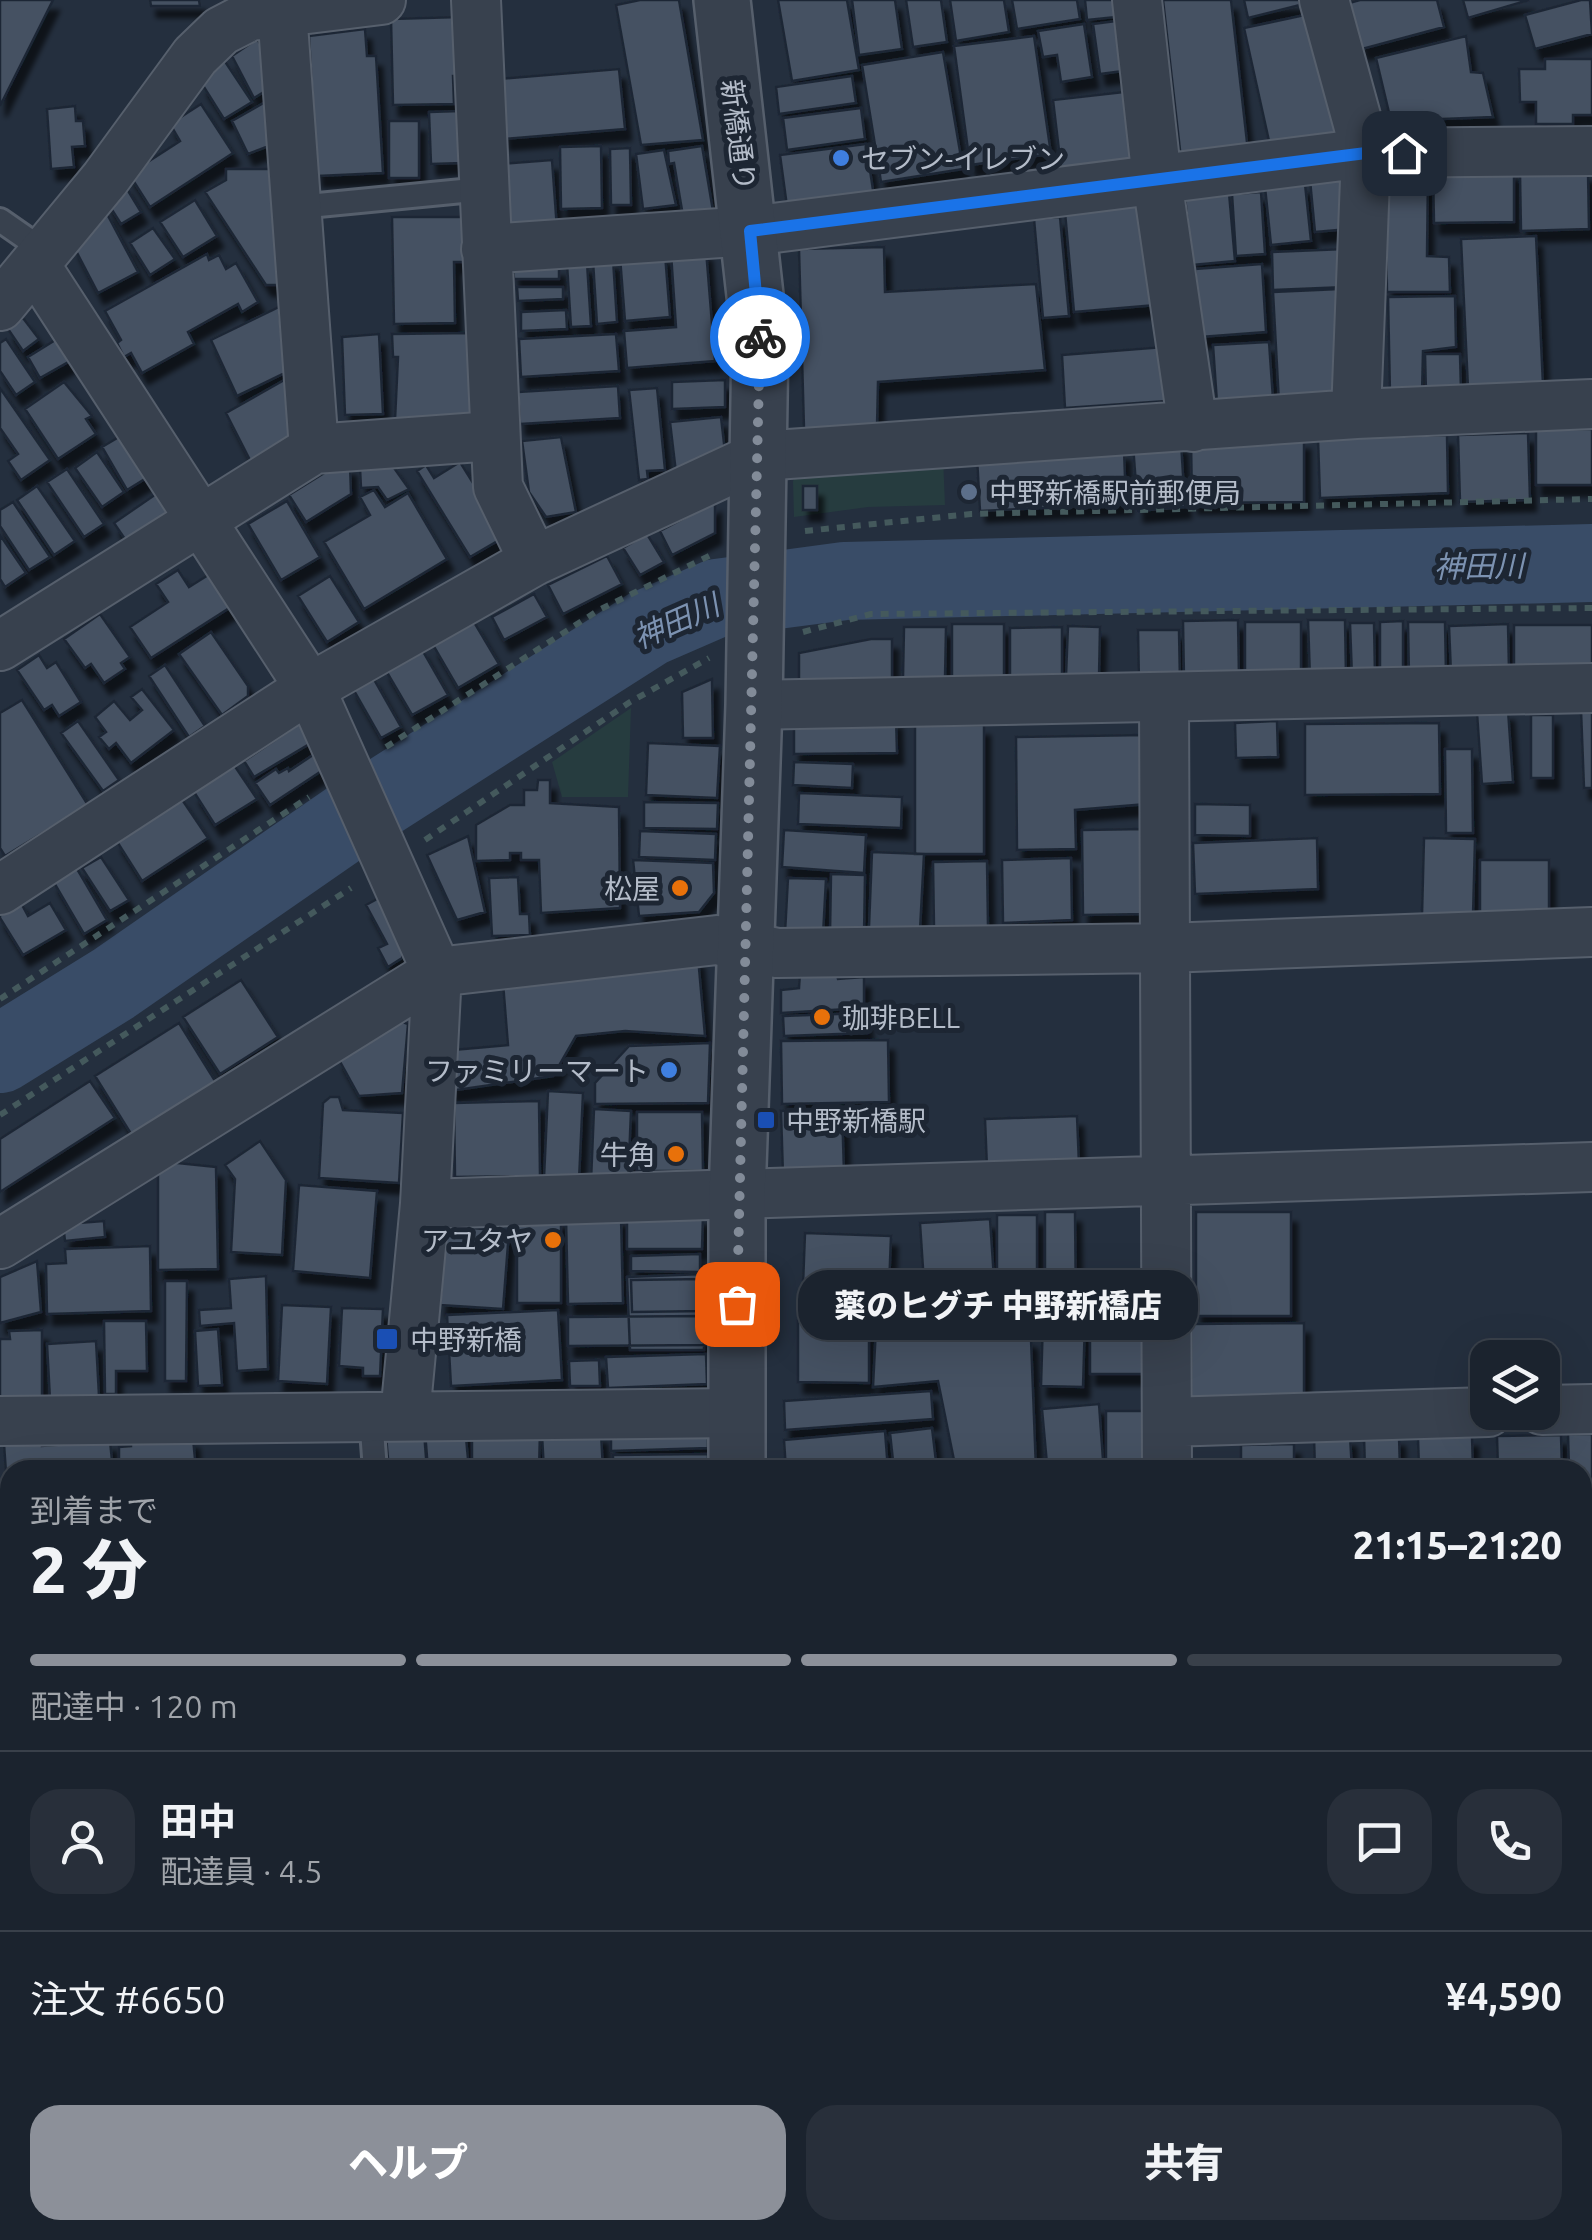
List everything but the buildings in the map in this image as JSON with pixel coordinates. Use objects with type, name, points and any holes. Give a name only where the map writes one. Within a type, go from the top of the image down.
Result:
[{"type":"street","points":[[0,306],[41,259],[195,56],[221,32],[250,16],[380,0]]},
{"type":"street","points":[[476,0],[498,488],[534,561]]},
{"type":"street","name":"新橋通り","points":[[722,0],[760,340],[754,705],[737,1196],[737,1460]]},
{"type":"street","points":[[1137,0],[1157,180],[1193,427]]},
{"type":"street","points":[[1324,0],[1366,153],[1356,414]]},
{"type":"street","points":[[282,11],[314,449]]},
{"type":"street","points":[[486,249],[750,231],[1366,153],[1592,152]]},
{"type":"street","points":[[41,259],[310,688],[437,972],[424,1204],[388,1416]]},
{"type":"street","points":[[0,890],[310,688],[534,561],[760,456],[1356,414],[1592,404]]},
{"type":"street","points":[[0,646],[314,449],[493,436]]},
{"type":"street","points":[[754,705],[1592,688]]},
{"type":"street","points":[[1164,697],[1167,1460]]},
{"type":"street","points":[[0,1244],[437,972],[717,940],[745,950],[777,953],[1166,948],[1592,932]]},
{"type":"street","points":[[424,1204],[1592,1167]]},
{"type":"street","points":[[1560,1410],[1592,1409]]},
{"type":"street","points":[[0,1421],[737,1413]]},
{"type":"street","points":[[1167,1422],[1470,1413]]},
{"type":"lane","points":[[298,206],[484,189]]},
{"type":"lane","points":[[0,220],[41,259]]},
{"type":"lane","points":[[377,1460],[388,1416]]},
{"type":"green space","points":[[943,456],[945,505],[868,507],[794,517],[793,481],[807,461]]},
{"type":"green space","points":[[631,708],[628,797],[562,797],[552,762]]},
{"type":"waterway","name":"神田川","points":[[0,1054],[113,984],[380,799],[648,628],[717,598],[845,581],[1592,563]]},
{"type":"way so far","points":[[737,1304],[737,1196],[758,554],[760,337]]},
{"type":"place","name":"セブン-イレブン","points":[[841,158]]},
{"type":"place","name":"中野新橋駅前郵便局","points":[[969,492]]},
{"type":"place","name":"松屋","points":[[680,888]]},
{"type":"place","name":"珈琲BELL","points":[[822,1017]]},
{"type":"place","name":"ファミリーマート","points":[[669,1070]]},
{"type":"place","name":"中野新橋駅","points":[[766,1120]]},
{"type":"place","name":"牛角","points":[[676,1154]]},
{"type":"place","name":"アユタヤ","points":[[553,1240]]},
{"type":"place","name":"薬のヒグチ 中野新橋店","points":[[737,1304]]},
{"type":"place","name":"中野新橋","points":[[387,1339]]},
{"type":"route","points":[[760,337],[750,231],[1366,153],[1404,153]]}]
